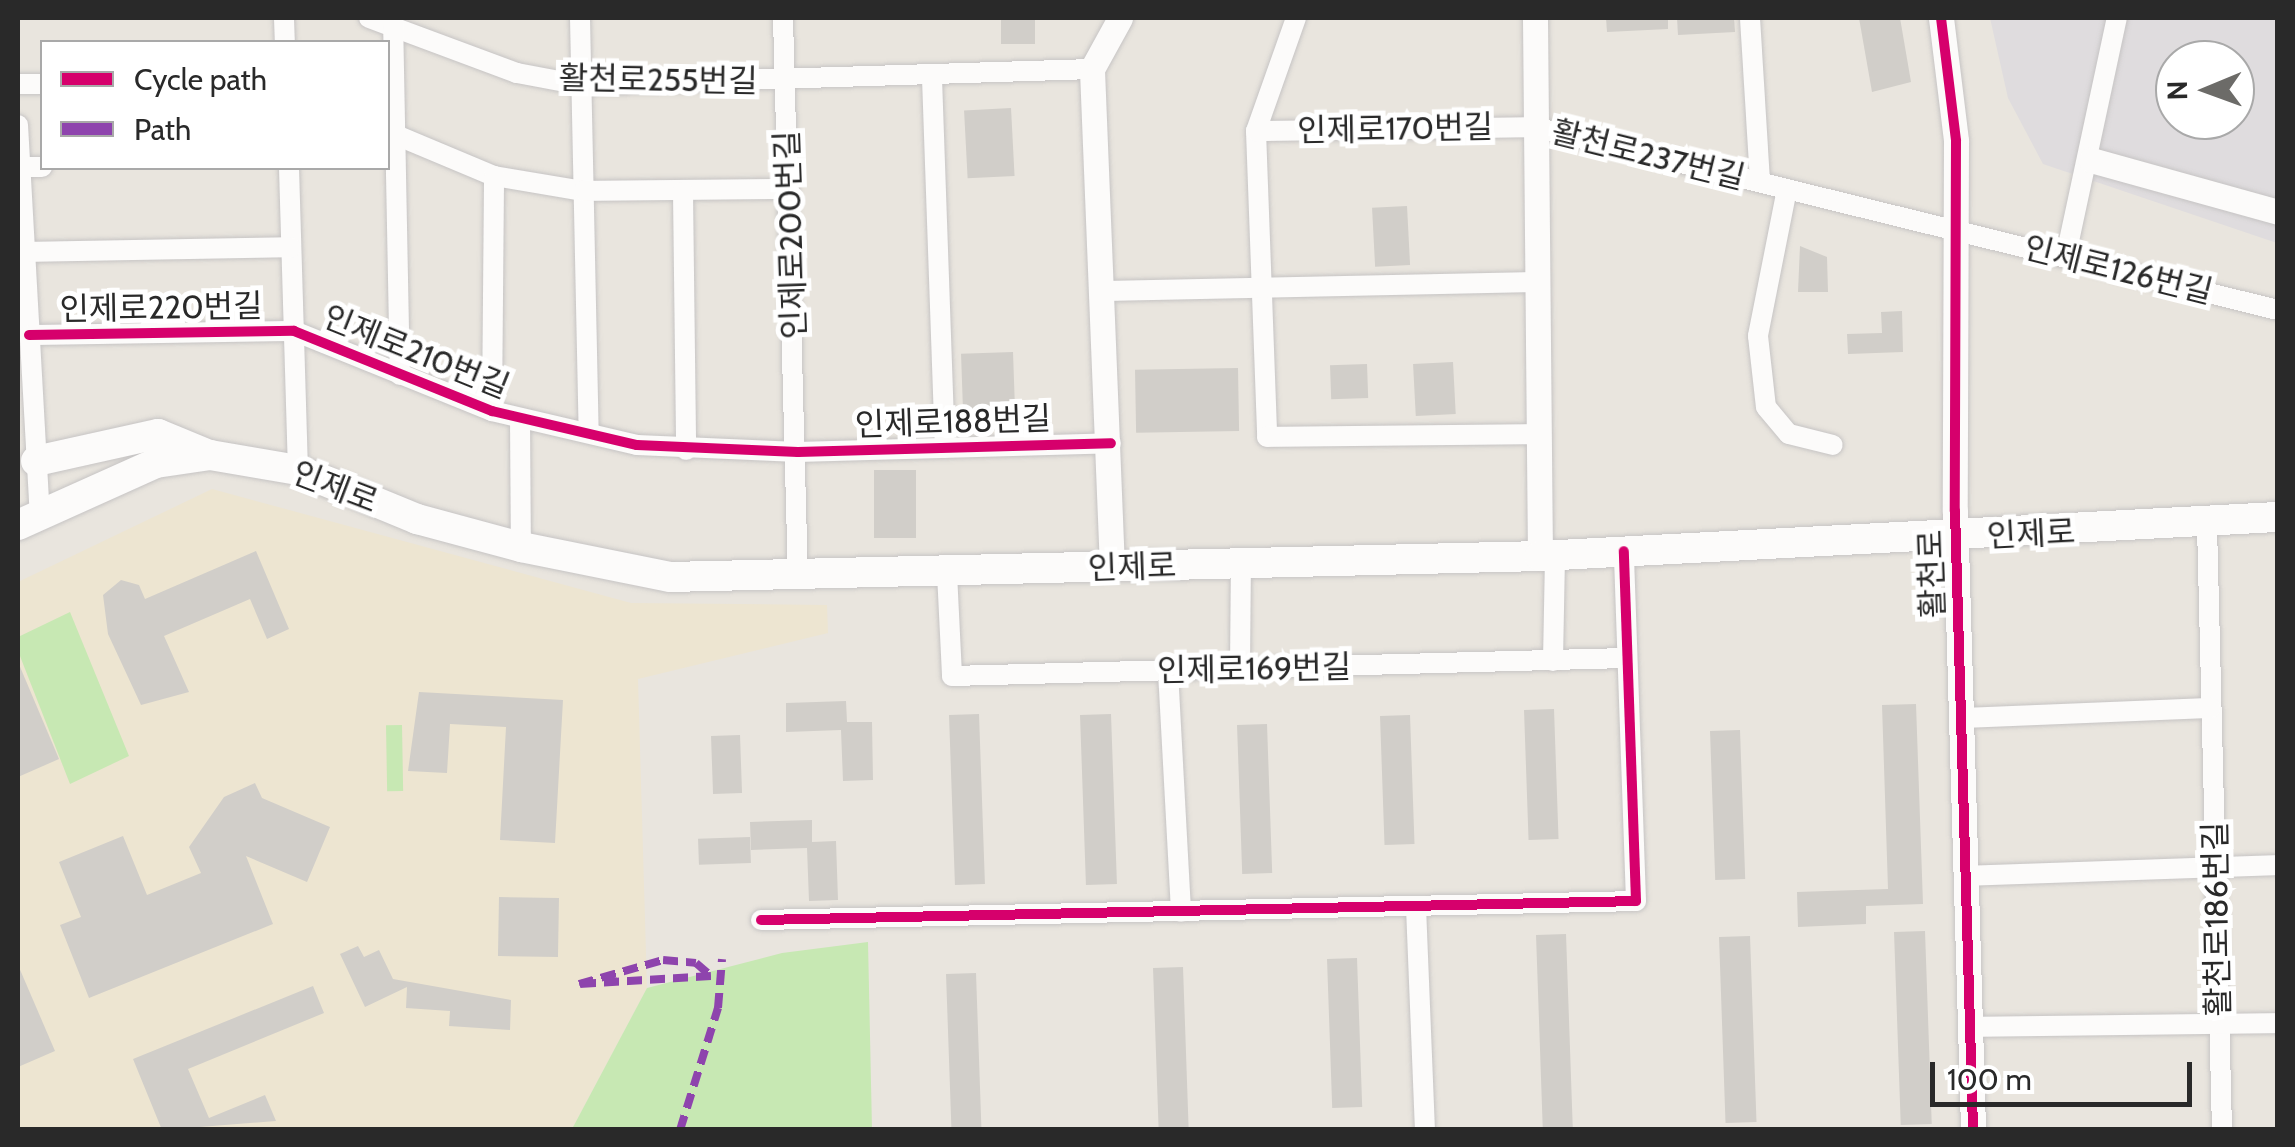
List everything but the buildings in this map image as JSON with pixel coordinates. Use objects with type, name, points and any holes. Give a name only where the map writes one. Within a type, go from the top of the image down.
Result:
[{"type":"main road","points":[[36,461],[158,434],[210,454]]},
{"type":"main road","name":"인제로","points":[[29,520],[156,463],[210,454],[298,470],[417,519],[522,547],[670,577],[798,580],[1547,556],[2207,526],[2278,517]]},
{"type":"street","name":"활천로255번길","points":[[369,18],[393,22],[517,73],[582,85],[932,78],[1092,68]]},
{"type":"street","points":[[580,18],[589,433]]},
{"type":"street","name":"인제로200번길","points":[[784,18],[798,452],[798,580]]},
{"type":"street","points":[[1112,568],[1111,443],[1092,68],[1120,18]]},
{"type":"street","name":"인제로170번길","points":[[1296,18],[1256,131],[1267,437],[1539,434]]},
{"type":"street","name":"인제로170번길","points":[[1534,18],[1539,434],[1547,556]]},
{"type":"street","name":"활천로237번길","points":[[1750,18],[1760,182]]},
{"type":"street","name":"활천로","points":[[1941,18],[1958,231],[1956,538],[1973,1130]]},
{"type":"street","points":[[2066,255],[2090,160],[2117,18]]},
{"type":"street","points":[[393,22],[400,375]]},
{"type":"street","points":[[932,78],[945,448]]},
{"type":"street","points":[[18,125],[21,251],[29,335],[25,390],[36,461],[29,520]]},
{"type":"street","name":"인제로170번길","points":[[1256,131],[1534,127]]},
{"type":"street","name":"활천로237번길","points":[[1534,127],[1958,231]]},
{"type":"street","points":[[396,135],[494,176],[584,191],[789,190]]},
{"type":"street","points":[[2090,160],[2278,212]]},
{"type":"street","name":"인제로220번길","points":[[289,170],[298,470]]},
{"type":"street","name":"인제로210번길","points":[[492,410],[494,176]]},
{"type":"street","name":"활천로237번길","points":[[1787,189],[1758,336],[1766,407],[1789,434],[1833,445]]},
{"type":"street","points":[[683,192],[686,450]]},
{"type":"street","name":"인제로126번길","points":[[1958,231],[2278,310]]},
{"type":"street","name":"인제로220번길","points":[[21,251],[291,247]]},
{"type":"street","points":[[1102,291],[1538,282]]},
{"type":"street","name":"인제로210번길","points":[[294,331],[520,420],[522,547]]},
{"type":"street","name":"인제로220번길","points":[[29,335],[294,331]]},
{"type":"street","points":[[520,420],[686,450],[798,452]]},
{"type":"street","name":"인제로188번길","points":[[798,452],[1111,443]]},
{"type":"street","name":"활천로186번길","points":[[2207,526],[2222,1130]]},
{"type":"street","points":[[761,920],[1636,901],[1624,551]]},
{"type":"street","points":[[1547,556],[1553,661]]},
{"type":"street","points":[[1240,563],[1240,669]]},
{"type":"street","name":"인제로169번길","points":[[947,573],[952,676],[1627,658]]},
{"type":"street","points":[[1168,671],[1181,912]]},
{"type":"street","points":[[1960,718],[2212,708]]},
{"type":"street","points":[[1966,876],[2278,865]]},
{"type":"street","points":[[1416,907],[1425,1130]]},
{"type":"street","points":[[1970,1028],[2278,1022]]},
{"type":"shaded area","points":[[1990,18],[2277,18],[2277,243],[2043,164],[2008,98]]},
{"type":"shaded area","points":[[212,489],[631,603],[827,605],[828,633],[638,679],[647,988],[572,1129],[18,1130],[18,582]]},
{"type":"green space","points":[[70,612],[129,756],[70,784],[18,651],[18,637]]},
{"type":"green space","points":[[386,725],[402,725],[403,791],[387,791]]},
{"type":"green space","points":[[868,942],[872,1129],[572,1129],[647,988],[782,953]]},
{"type":"marked path","points":[[680,1130],[718,1008],[722,959]]},
{"type":"marked path","points":[[663,960],[696,963],[711,976],[579,984],[663,960]]},
{"type":"cycle path","points":[[1941,18],[1956,141],[1955,511],[1973,1130]]},
{"type":"cycle path","points":[[29,335],[294,331],[492,411],[637,445],[798,452],[1111,443]]},
{"type":"cycle path","points":[[761,920],[1636,901],[1624,551]]}]
